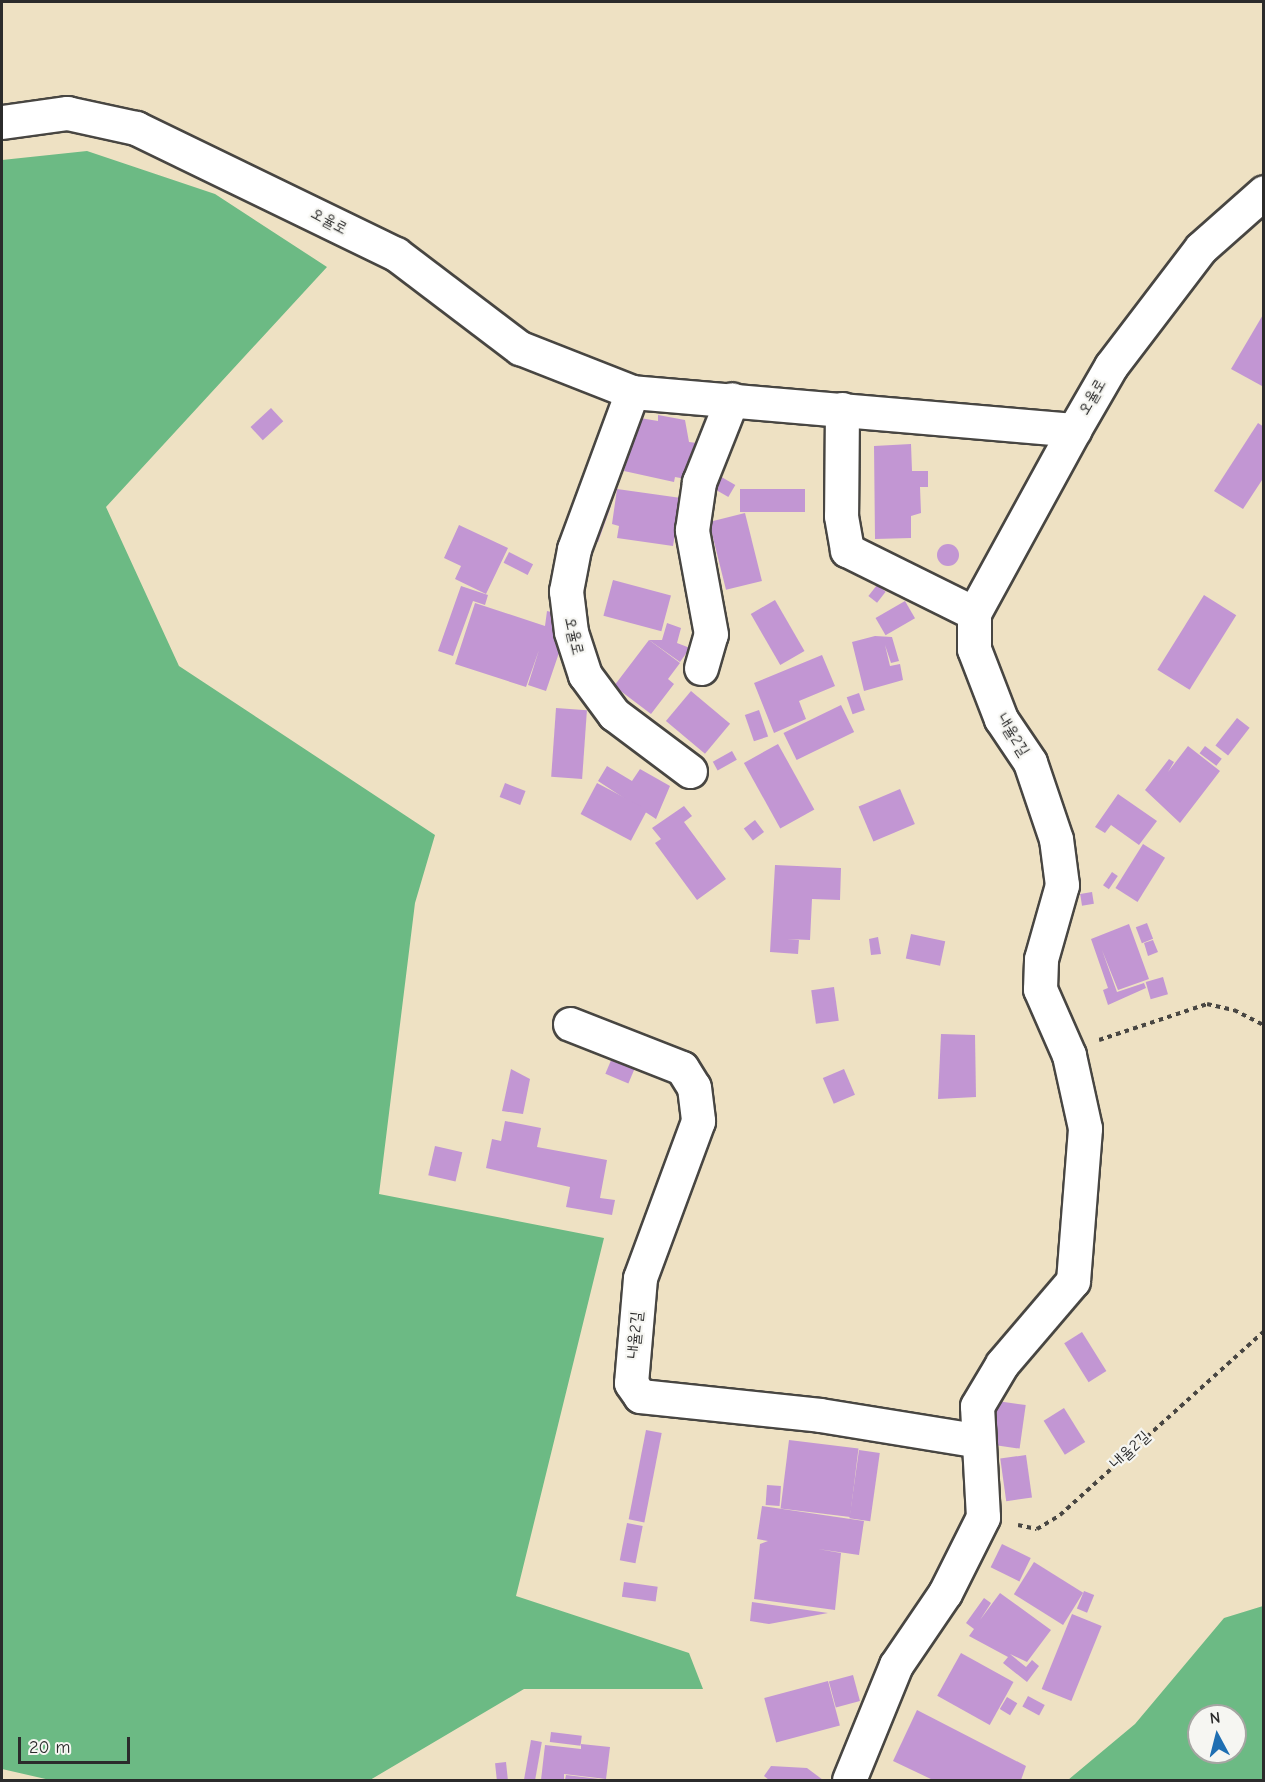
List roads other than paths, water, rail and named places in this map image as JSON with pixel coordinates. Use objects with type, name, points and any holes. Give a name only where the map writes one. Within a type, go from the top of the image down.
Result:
[{"type":"street","name":"오율로","points":[[2,122],[67,113],[136,128],[396,254],[520,348],[632,392],[1074,429],[1111,366],[1201,248],[1263,192]]},
{"type":"street","name":"오율로","points":[[632,392],[574,549],[566,591],[571,632],[585,675],[614,714],[690,771]]},
{"type":"street","points":[[701,668],[711,634],[692,530],[699,482],[732,399]]},
{"type":"street","points":[[842,409],[841,516],[848,550],[974,614]]},
{"type":"street","name":"내율2길","points":[[849,1780],[896,1665],[966,1558],[983,1517],[975,1440],[978,1406],[1002,1364],[1073,1281],[1085,1128],[1069,1055],[1040,989],[1041,959],[1062,885],[1056,839],[1030,762],[985,685],[974,649],[974,614],[1074,429]]},
{"type":"street","name":"내율2길","points":[[570,1024],[682,1068],[694,1087],[698,1121],[640,1278],[631,1383],[640,1396],[820,1415],[975,1440]]}]
